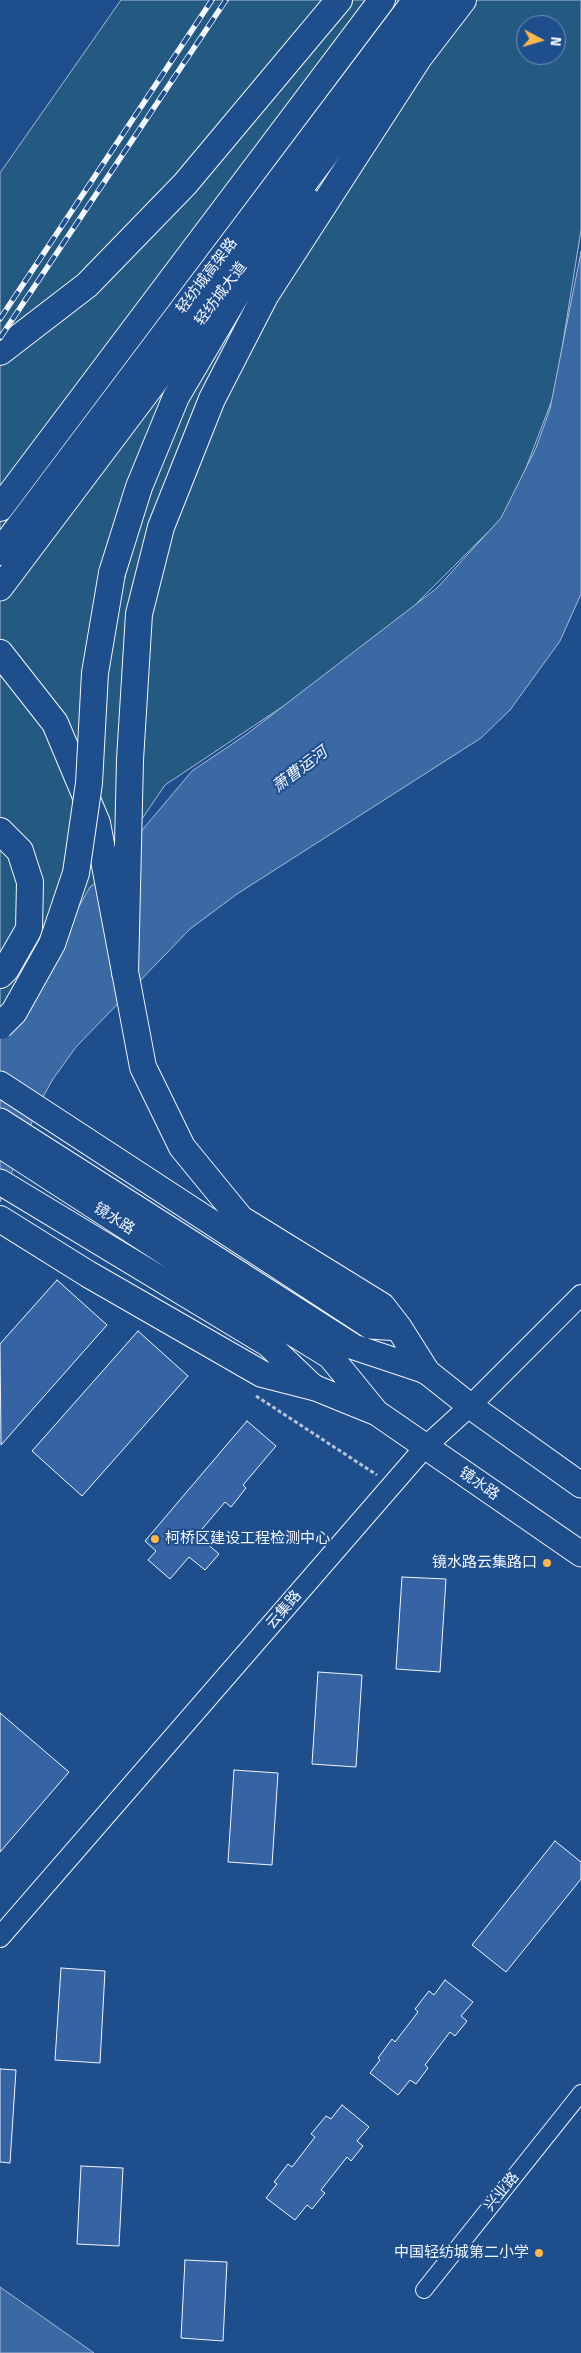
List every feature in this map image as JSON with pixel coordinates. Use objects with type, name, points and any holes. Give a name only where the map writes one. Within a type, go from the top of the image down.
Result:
[{"type":"highway","points":[[0,352],[87,285],[185,184],[339,0]]},
{"type":"highway","name":"轻纺城高架路","points":[[0,508],[382,0]]},
{"type":"highway","name":"轻纺城高架路","points":[[0,552],[416,0]]},
{"type":"highway","points":[[0,1026],[14,1012],[52,944],[76,873],[88,783],[95,673],[112,573],[139,487],[176,397],[238,292],[463,0]]},
{"type":"highway","points":[[125,972],[130,760],[140,614],[161,527],[212,399],[265,296],[418,59]]},
{"type":"highway","points":[[0,502],[41,452]]},
{"type":"highway","points":[[0,654],[55,723],[97,823],[143,1067],[182,1147],[241,1219],[382,1306],[399,1328],[426,1371]]},
{"type":"highway","points":[[0,832],[20,850],[30,882],[29,929],[6,970],[0,975]]},
{"type":"highway","points":[[2,1221],[88,1274],[262,1374],[313,1387]]},
{"type":"main road","points":[[0,486],[366,0]]},
{"type":"main road","name":"轻纺城大道","points":[[0,588],[442,0]]},
{"type":"main road","points":[[0,1084],[370,1326],[399,1328]]},
{"type":"main road","points":[[0,1121],[233,1284],[330,1356],[377,1414]]},
{"type":"main road","name":"镜水路","points":[[0,1145],[233,1284]]},
{"type":"main road","points":[[0,1182],[268,1344],[313,1387],[377,1414]]},
{"type":"main road","points":[[233,1284],[354,1347],[426,1371],[470,1406],[581,1485]]},
{"type":"main road","name":"镜水路","points":[[377,1414],[581,1554]]},
{"type":"street","name":"云集路","points":[[0,1937],[425,1447],[470,1406],[581,1295]]},
{"type":"street","name":"兴业路","points":[[424,2290],[581,2093]]},
{"type":"path","points":[[253,1394],[392,1485]]},
{"type":"shaded area","points":[[121,0],[581,0],[581,230],[555,392],[510,510],[375,645],[165,785],[0,1028],[0,173]]},
{"type":"water","name":"萧曹运河","points":[[581,252],[581,594],[560,641],[510,710],[481,738],[237,894],[190,929],[76,1047],[53,1079],[40,1102],[0,1202],[0,1040],[24,1004],[90,887],[101,879],[192,771],[247,734],[437,588],[501,518],[536,448],[550,409]]},
{"type":"water","points":[[0,2287],[94,2353],[0,2353]]},
{"type":"building","points":[[57,1280],[107,1325],[1,1445],[0,1344]]},
{"type":"building","points":[[138,1331],[188,1376],[82,1496],[32,1451]]},
{"type":"building","points":[[247,1421],[276,1446],[243,1485],[246,1488],[231,1507],[225,1502],[197,1535],[219,1554],[205,1570],[189,1557],[170,1579],[148,1560],[156,1551],[145,1541]]},
{"type":"building","points":[[402,1577],[446,1579],[440,1672],[396,1669]]},
{"type":"building","points":[[318,1672],[362,1675],[356,1767],[312,1764]]},
{"type":"building","points":[[0,1713],[69,1772],[0,1852]]},
{"type":"building","points":[[234,1770],[278,1773],[272,1865],[228,1862]]},
{"type":"building","points":[[555,1841],[581,1862],[581,1879],[506,1972],[472,1945]]},
{"type":"building","points":[[61,1968],[105,1971],[100,2063],[55,2060]]},
{"type":"building","points":[[445,1980],[473,2002],[461,2016],[467,2021],[455,2036],[450,2032],[425,2065],[428,2068],[416,2084],[410,2080],[398,2095],[370,2073],[392,2039],[395,2042],[418,2012],[415,2009],[429,1991],[434,1995]]},
{"type":"building","points":[[0,2069],[16,2070],[10,2163],[0,2162]]},
{"type":"building","points":[[342,2105],[369,2127],[357,2141],[363,2146],[351,2161],[347,2157],[321,2190],[325,2193],[312,2209],[307,2205],[295,2220],[266,2198],[277,2184],[274,2182],[288,2164],[292,2167],[315,2137],[311,2134],[326,2116],[331,2119]]},
{"type":"building","points":[[81,2166],[123,2168],[119,2246],[77,2244]]},
{"type":"building","points":[[185,2260],[227,2262],[223,2341],[181,2338]]},
{"type":"railway","points":[[0,319],[212,0]]},
{"type":"railway","points":[[0,338],[226,0]]},
{"type":"place","name":"柯桥区建设工程检测中心","points":[[155,1539]]},
{"type":"place","name":"镜水路云集路口","points":[[547,1563]]},
{"type":"place","name":"中国轻纺城第二小学","points":[[539,2253]]}]
